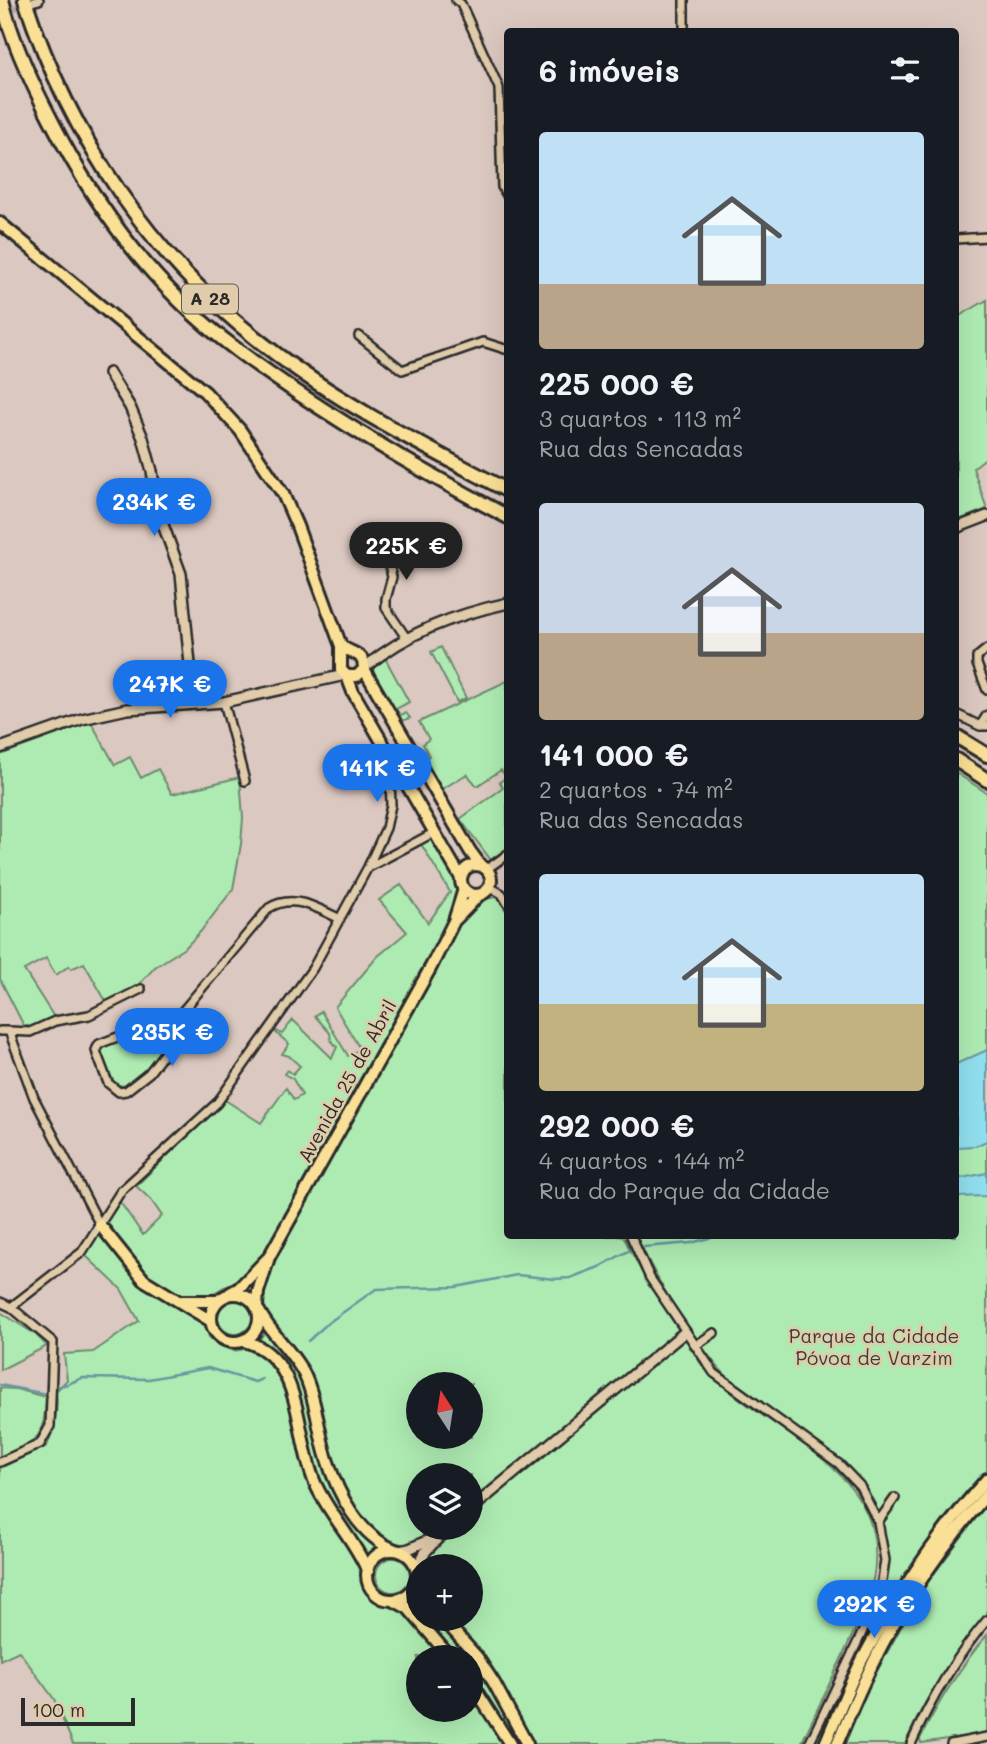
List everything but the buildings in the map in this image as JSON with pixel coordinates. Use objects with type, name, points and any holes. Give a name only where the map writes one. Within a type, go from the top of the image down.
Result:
[{"type":"highway","name":"A 28","points":[[2,0],[36,93],[63,145],[110,222],[182,303],[254,362],[368,440],[504,515]]},
{"type":"highway","name":"A 28","points":[[32,1],[40,45],[75,120],[115,188],[159,246],[206,296],[267,348],[373,418],[504,489]]},
{"type":"highway","points":[[959,739],[987,755]]},
{"type":"highway","points":[[959,762],[987,780]]},
{"type":"main road","points":[[0,223],[205,392],[240,430],[265,464],[283,494],[297,526],[341,646],[342,672],[435,832],[462,884],[470,894],[479,895]]},
{"type":"main road","points":[[341,646],[352,653]]},
{"type":"main road","points":[[342,672],[345,655],[359,654],[463,839],[491,877],[490,887]]},
{"type":"main road","points":[[342,672],[357,677],[367,667]]},
{"type":"main road","points":[[365,712],[377,713],[382,708],[383,700]]},
{"type":"main road","points":[[462,884],[468,867],[484,867]]},
{"type":"main road","name":"Avenida 25 de Abril","points":[[454,922],[462,884]]},
{"type":"main road","name":"Avenida 25 de Abril","points":[[244,1341],[255,1332],[260,1318],[258,1292],[270,1257],[454,922],[490,887]]},
{"type":"main road","points":[[100,1225],[144,1280],[211,1321]]},
{"type":"main road","name":"Avenida 25 de Abril","points":[[217,1301],[239,1288],[270,1257]]},
{"type":"main road","points":[[229,1294],[248,1297],[305,1375],[327,1458],[344,1499],[370,1534],[383,1545],[406,1555]]},
{"type":"main road","points":[[179,1301],[217,1301],[211,1314],[213,1329],[225,1340],[244,1341],[266,1350],[276,1359],[290,1385],[315,1483],[359,1554],[372,1588],[377,1595],[408,1608],[440,1645]]},
{"type":"main road","points":[[825,1744],[861,1663],[900,1592],[953,1517],[987,1479]]},
{"type":"main road","points":[[836,1744],[873,1664],[909,1598],[961,1524],[987,1494]]},
{"type":"main road","points":[[368,1572],[374,1558],[380,1553],[397,1551]]},
{"type":"main road","points":[[393,1600],[406,1594]]},
{"type":"main road","points":[[454,1631],[477,1657],[494,1683],[527,1744]]},
{"type":"main road","points":[[483,1700],[510,1744]]},
{"type":"street","points":[[456,0],[461,4],[499,88],[504,190]]},
{"type":"street","points":[[684,0],[684,28]]},
{"type":"street","points":[[959,239],[987,237]]},
{"type":"street","points":[[359,336],[402,370],[483,342],[504,349]]},
{"type":"street","points":[[109,373],[130,407],[143,438],[152,471],[158,511],[181,574],[194,704]]},
{"type":"street","points":[[959,527],[987,516]]},
{"type":"street","points":[[381,530],[392,577],[386,608],[407,639]]},
{"type":"street","points":[[367,667],[407,639],[448,618],[504,604]]},
{"type":"street","points":[[987,649],[978,657],[977,664],[987,690]]},
{"type":"street","points":[[0,748],[93,717],[127,709],[224,702],[342,672]]},
{"type":"street","points":[[224,702],[245,781]]},
{"type":"street","points":[[959,715],[983,726],[987,715]]},
{"type":"street","points":[[11,1307],[82,1252],[126,1186],[207,1114],[313,968],[369,867],[386,828],[391,805],[390,780],[383,741]]},
{"type":"street","points":[[369,867],[435,832]]},
{"type":"street","points":[[484,867],[504,856]]},
{"type":"street","points":[[490,887],[504,897]]},
{"type":"street","points":[[181,1013],[99,1044],[97,1054],[110,1087],[119,1092],[126,1091],[149,1073],[175,1039],[181,1013],[271,906],[282,902],[305,903],[340,919]]},
{"type":"street","points":[[0,1031],[30,1032],[55,1021],[89,1015],[141,989]]},
{"type":"street","points":[[9,1031],[34,1098],[100,1225]]},
{"type":"street","points":[[632,1239],[650,1278],[714,1373],[839,1464],[860,1486],[878,1522],[885,1560],[880,1595],[809,1744]]},
{"type":"street","points":[[0,1302],[11,1307],[53,1342],[50,1426],[40,1444],[0,1462]]},
{"type":"street","points":[[483,1499],[685,1332]]},
{"type":"street","points":[[695,1346],[713,1333]]},
{"type":"street","points":[[878,1522],[895,1498]]},
{"type":"street","points":[[397,1551],[429,1540]]},
{"type":"street","points":[[424,1554],[436,1540]]},
{"type":"street","points":[[911,1744],[933,1697],[967,1644],[987,1620]]},
{"type":"street","points":[[951,1744],[987,1737]]},
{"type":"green space","points":[[987,300],[987,457],[973,468],[987,509],[959,520],[959,316]]},
{"type":"green space","points":[[441,647],[466,698],[457,702],[431,652]]},
{"type":"green space","points":[[385,658],[409,702],[396,709],[400,715],[406,713],[410,718],[399,722],[373,670],[375,664]]},
{"type":"green space","points":[[504,682],[504,774],[501,770],[477,786],[467,774],[442,789],[425,759],[429,756],[423,744],[429,739],[419,722]]},
{"type":"green space","points":[[91,722],[115,765],[130,757],[141,778],[158,769],[172,794],[240,777],[243,818],[233,889],[186,947],[155,967],[136,988],[107,1003],[84,963],[71,969],[69,966],[56,975],[46,958],[24,970],[54,1017],[29,1029],[24,1026],[0,979],[0,755]]},
{"type":"green space","name":"Parque da Cidade Póvoa de Varzim","points":[[959,775],[987,793],[987,1471],[890,1599],[818,1744],[813,1744],[883,1595],[889,1559],[874,1502],[854,1473],[727,1377],[700,1345],[655,1273],[638,1239],[959,1239]]},
{"type":"green space","points":[[504,779],[504,850],[491,860],[460,819],[503,788],[500,782]]},
{"type":"green space","points":[[435,837],[455,879],[456,907],[255,1268],[235,1285],[224,1287],[209,1296],[182,1295],[148,1277],[105,1224],[120,1202],[143,1235],[162,1216],[151,1200],[136,1186],[225,1100],[261,1123],[286,1088],[294,1100],[302,1095],[293,1079],[284,1074],[287,1070],[293,1074],[300,1066],[289,1056],[282,1054],[289,1044],[275,1030],[282,1034],[293,1020],[332,1058],[337,1047],[331,1040],[330,1033],[315,1016],[321,1011],[348,1056],[360,1049],[335,1007],[377,957],[407,932],[379,900],[401,885],[428,923],[450,892],[421,844]]},
{"type":"green space","points":[[495,897],[499,899],[504,907],[504,1239],[625,1239],[645,1278],[680,1332],[483,1493],[483,1463],[406,1463],[406,1540],[420,1540],[406,1545],[385,1541],[364,1520],[347,1497],[330,1457],[315,1390],[286,1340],[268,1318],[261,1294],[265,1280],[458,923],[475,902]]},
{"type":"green space","points":[[159,1022],[169,1023],[171,1031],[164,1049],[125,1086],[115,1085],[101,1054],[104,1046]]},
{"type":"green space","points":[[100,1231],[142,1287],[203,1320],[209,1337],[218,1345],[234,1351],[250,1348],[262,1353],[280,1373],[286,1387],[305,1467],[359,1564],[364,1588],[374,1600],[406,1614],[406,1631],[422,1631],[434,1645],[406,1645],[406,1722],[483,1722],[483,1709],[506,1744],[73,1744],[54,1699],[19,1651],[0,1660],[0,1468],[47,1446],[55,1419],[56,1391],[67,1380],[64,1354],[93,1352],[139,1321],[121,1289],[85,1255]]},
{"type":"green space","points":[[235,1300],[247,1305],[252,1317],[247,1329],[235,1334],[223,1329],[218,1317],[223,1305]]},
{"type":"green space","points":[[0,1312],[35,1334],[47,1346],[0,1370]]},
{"type":"green space","points":[[265,1332],[292,1363],[301,1378],[348,1514],[376,1547],[367,1555],[319,1480],[309,1452],[292,1378],[274,1349],[259,1340]]},
{"type":"green space","points":[[684,1337],[708,1372],[737,1397],[830,1465],[854,1491],[870,1521],[876,1556],[866,1606],[801,1744],[532,1744],[483,1670],[483,1645],[466,1645],[457,1631],[483,1631],[483,1554],[429,1554],[444,1540],[483,1540],[483,1505]]},
{"type":"green space","points":[[0,1388],[46,1397],[41,1431],[31,1443],[0,1458]]},
{"type":"green space","points":[[987,1503],[987,1615],[941,1676],[905,1744],[841,1744],[864,1695],[919,1594]]},
{"type":"green space","points":[[393,1558],[405,1563],[405,1587],[393,1592],[381,1587],[376,1575],[381,1563]]},
{"type":"green space","points":[[434,1631],[447,1631],[460,1645],[447,1645]]},
{"type":"green space","points":[[987,1635],[987,1733],[921,1743],[920,1739],[942,1698]]},
{"type":"green space","points":[[483,1674],[523,1744],[515,1744],[483,1695]]},
{"type":"water","points":[[987,1050],[987,1141],[975,1146],[959,1147],[959,1063]]},
{"type":"water","points":[[987,1173],[987,1196],[959,1197],[959,1178]]},
{"type":"waterway","points":[[644,1247],[691,1243],[705,1239]]},
{"type":"waterway","points":[[308,1341],[328,1323],[376,1289],[456,1287],[517,1275],[570,1278],[599,1267],[630,1250]]},
{"type":"waterway","points":[[56,1387],[82,1378],[149,1379],[208,1368],[255,1382],[262,1379]]},
{"type":"waterway","points":[[0,1385],[46,1394]]},
{"type":"tunnel","points":[[4,12],[29,3]]}]
